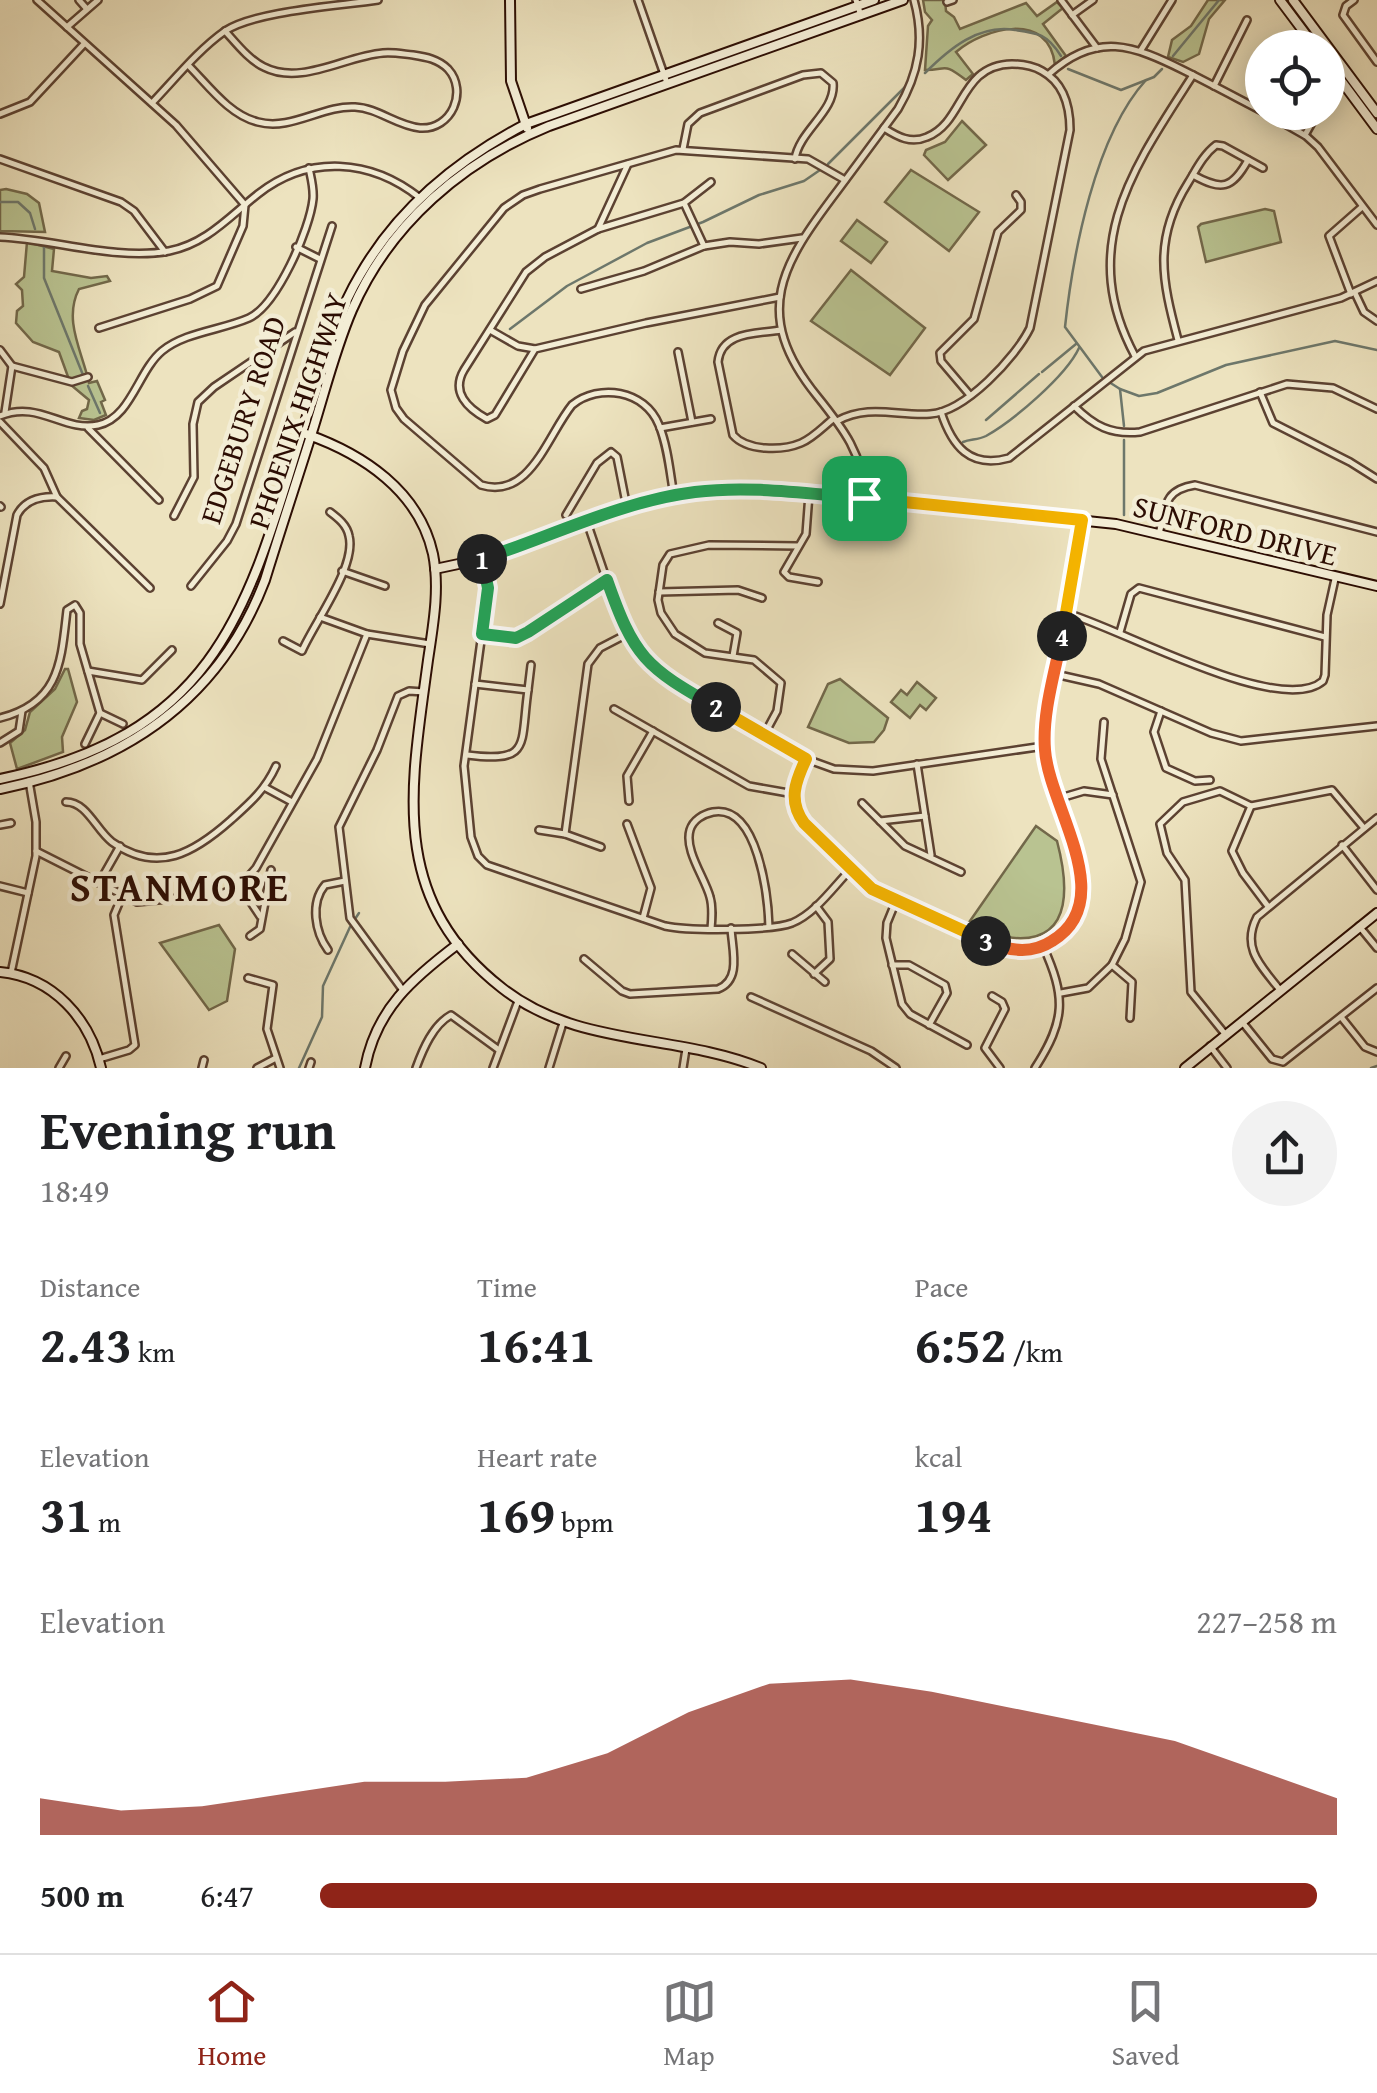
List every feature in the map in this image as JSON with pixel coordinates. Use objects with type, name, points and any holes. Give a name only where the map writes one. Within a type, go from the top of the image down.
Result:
[{"type":"street","points":[[38,0],[176,124],[246,205],[243,226],[217,286],[190,299],[99,328]]},
{"type":"street","points":[[79,0],[86,8]]},
{"type":"street","points":[[67,27],[98,0]]},
{"type":"street","points":[[152,102],[225,31],[251,20],[378,0]]},
{"type":"street","points":[[510,0],[511,81],[528,129]]},
{"type":"street","points":[[638,0],[666,79]]},
{"type":"street","name":"PHOENIX HIGHWAY","points":[[0,789],[92,763],[144,734],[209,676],[258,598],[306,434],[358,296],[423,201],[477,151],[874,0]]},
{"type":"street","name":"PHOENIX HIGHWAY","points":[[858,7],[903,0]]},
{"type":"street","points":[[864,498],[860,461],[799,371],[782,330],[780,298],[788,261],[802,238],[910,88],[919,63],[920,37],[914,0]]},
{"type":"street","points":[[1061,0],[1098,48]]},
{"type":"street","points":[[1072,14],[1093,0]]},
{"type":"street","points":[[1141,50],[1172,0]]},
{"type":"street","points":[[1280,0],[1302,30]]},
{"type":"street","points":[[1293,0],[1377,113]]},
{"type":"street","points":[[1354,0],[1343,14],[1377,62]]},
{"type":"street","points":[[1214,86],[1247,20]]},
{"type":"street","points":[[188,65],[233,110],[262,124],[356,107],[410,126],[430,127],[448,117],[454,108],[456,81],[445,66],[433,59],[384,53],[285,73],[264,67],[225,31]]},
{"type":"street","points":[[0,114],[30,102],[85,43]]},
{"type":"street","points":[[1048,75],[1078,54],[1122,46],[1141,50],[1245,102]]},
{"type":"street","points":[[782,330],[738,337],[726,342],[719,352],[733,435],[748,446],[788,446],[807,440],[835,420],[869,410],[940,412],[970,394],[1012,358],[1030,328],[1070,130],[1068,103],[1048,75],[1028,66],[1002,65],[979,74],[944,123],[928,137],[904,139],[884,128]]},
{"type":"street","points":[[684,150],[688,124],[700,113],[821,72],[833,84],[833,96],[799,142],[795,159]]},
{"type":"street","points":[[1135,356],[1120,323],[1112,288],[1113,229],[1132,174],[1193,75]]},
{"type":"street","points":[[1345,87],[1377,129]]},
{"type":"street","points":[[1296,130],[1318,147],[1377,225]]},
{"type":"street","points":[[1305,135],[1308,130]]},
{"type":"street","points":[[1178,340],[1164,280],[1164,240],[1176,202],[1216,145],[1263,168]]},
{"type":"street","points":[[674,496],[660,428],[648,409],[629,396],[606,392],[582,398],[566,413],[521,480],[495,490],[471,479],[404,419],[391,390],[403,351],[425,305],[504,208],[523,195],[629,162],[684,150],[808,159],[845,180]]},
{"type":"street","points":[[0,159],[121,202],[134,211],[164,252]]},
{"type":"street","points":[[1193,175],[1213,186],[1224,185],[1236,180],[1248,160]]},
{"type":"street","points":[[598,229],[629,162]]},
{"type":"street","points":[[0,237],[140,253],[164,252],[201,240],[272,184],[309,168],[336,165],[370,170],[398,182],[423,201]]},
{"type":"street","points":[[86,426],[111,420],[152,362],[170,346],[261,311],[278,292],[313,202],[309,168]]},
{"type":"street","points":[[534,349],[491,418],[484,418],[463,399],[458,382],[526,272],[545,257],[598,229],[684,203],[712,182]]},
{"type":"street","points":[[970,394],[942,361],[940,353],[978,311],[996,236],[1021,210],[1016,195]]},
{"type":"street","points":[[684,203],[704,246]]},
{"type":"street","points":[[1362,207],[1333,230],[1329,239],[1353,293],[1364,312],[1377,322]]},
{"type":"street","name":"EDGEBURY ROAD","points":[[190,586],[228,541],[236,524],[332,226]]},
{"type":"street","points":[[582,289],[704,246],[802,238]]},
{"type":"street","points":[[296,247],[320,259]]},
{"type":"street","points":[[940,412],[956,448],[975,460],[1009,458],[1135,356],[1178,340],[1353,293],[1377,281]]},
{"type":"street","points":[[490,330],[518,346],[534,349],[780,298]]},
{"type":"street","points":[[174,516],[194,477],[193,424],[202,396],[297,330]]},
{"type":"street","points":[[0,350],[12,366],[72,382],[88,377]]},
{"type":"street","points":[[678,352],[692,422]]},
{"type":"street","points":[[2,417],[12,366]]},
{"type":"street","points":[[1074,406],[1102,428],[1134,433],[1287,384],[1317,385],[1346,392],[1377,409]]},
{"type":"street","points":[[1260,392],[1273,423],[1377,479]]},
{"type":"street","points":[[2,417],[33,410],[86,426],[159,500]]},
{"type":"street","points":[[2,417],[44,468],[57,497],[150,588]]},
{"type":"street","points":[[660,428],[711,419]]},
{"type":"street","points":[[306,434],[358,457],[393,484],[423,528],[435,569],[430,644],[412,778],[412,826],[422,874],[458,944],[491,979],[519,1000],[563,1022],[614,1036],[686,1046],[761,1068]]},
{"type":"street","points":[[566,515],[597,463],[611,452],[618,457],[627,508]]},
{"type":"street","points":[[1158,534],[1172,493],[1195,485],[1377,532]]},
{"type":"street","name":"SUNFORD DRIVE","points":[[435,569],[482,559],[627,508],[674,496],[744,490],[1082,520],[1377,586]]},
{"type":"street","points":[[809,494],[807,530],[784,574],[818,582]]},
{"type":"street","points":[[0,604],[20,510],[30,502],[57,497]]},
{"type":"street","points":[[283,641],[302,651],[342,571],[350,538],[330,512]]},
{"type":"street","points":[[806,759],[794,794],[800,818],[872,889],[1003,948],[1024,950],[1043,946],[1071,924],[1082,893],[1081,874],[1045,746],[1082,520]]},
{"type":"street","points":[[587,522],[627,634],[640,655],[666,677],[806,759],[848,772],[1045,746]]},
{"type":"street","points":[[764,736],[778,711],[781,683],[754,660],[705,654],[681,640],[661,613],[658,592],[664,560],[676,551],[722,544],[798,546]]},
{"type":"street","points":[[482,559],[488,588],[465,786],[471,837],[478,856],[488,865],[672,928],[794,922],[816,906],[851,868]]},
{"type":"street","points":[[342,571],[385,586]]},
{"type":"street","points":[[1066,612],[1208,671],[1285,690],[1321,684],[1335,579]]},
{"type":"street","points":[[482,634],[516,638],[607,580]]},
{"type":"street","points":[[1120,632],[1130,594],[1140,588],[1326,637]]},
{"type":"street","points":[[658,592],[738,590],[762,598]]},
{"type":"street","points":[[0,718],[22,711],[42,696],[56,678],[68,607],[74,605],[79,609],[80,644],[100,712],[85,744]]},
{"type":"street","points":[[320,617],[367,634],[430,644]]},
{"type":"street","points":[[718,623],[737,633],[733,656]]},
{"type":"street","points":[[65,625],[79,626]]},
{"type":"street","points":[[36,851],[122,896],[148,903],[221,894],[240,886],[252,874],[330,730],[367,634]]},
{"type":"street","points":[[565,834],[588,664],[600,648],[627,634]]},
{"type":"street","points":[[88,671],[142,680],[172,650]]},
{"type":"street","points":[[466,755],[501,759],[516,752],[531,666]]},
{"type":"street","points":[[1055,674],[1099,684],[1211,733],[1241,741],[1377,726]]},
{"type":"street","points":[[475,684],[528,690]]},
{"type":"street","points":[[402,989],[351,921],[341,822],[377,750],[398,696],[409,691],[424,692]]},
{"type":"street","points":[[614,709],[749,786],[794,794]]},
{"type":"street","points":[[0,743],[19,731],[22,711]]},
{"type":"street","points":[[1160,711],[1154,732],[1166,768],[1195,781],[1210,780]]},
{"type":"street","points":[[100,712],[123,724]]},
{"type":"street","points":[[1061,993],[1088,988],[1112,965],[1125,939],[1141,876],[1100,753],[1104,722]]},
{"type":"street","points":[[629,801],[627,776],[653,731]]},
{"type":"street","points":[[917,764],[932,857]]},
{"type":"street","points":[[66,802],[78,804],[108,838],[147,858],[192,851],[266,788],[276,766]]},
{"type":"street","points":[[12,973],[36,851],[36,822],[28,778]]},
{"type":"street","name":"PHOENIX HIGHWAY","points":[[0,779],[28,778]]},
{"type":"street","points":[[266,788],[292,802]]},
{"type":"street","points":[[1225,1034],[1191,992],[1186,880],[1167,853],[1160,824],[1183,802],[1220,791],[1251,806],[1328,789],[1337,794],[1364,828]]},
{"type":"street","points":[[1057,799],[1084,791],[1114,795]]},
{"type":"street","points":[[862,803],[906,846],[961,872]]},
{"type":"street","points":[[1251,806],[1232,852],[1267,905]]},
{"type":"street","points":[[712,928],[711,900],[688,838],[693,823],[714,812],[736,815],[746,828],[766,887],[769,926]]},
{"type":"street","points":[[880,820],[925,816]]},
{"type":"street","points":[[1280,990],[1250,947],[1252,925],[1267,905],[1377,818]]},
{"type":"street","points":[[0,825],[12,823]]},
{"type":"street","points":[[627,824],[650,888],[643,918]]},
{"type":"street","points":[[539,830],[565,834],[601,847]]},
{"type":"street","points":[[1342,845],[1377,890]]},
{"type":"street","points":[[99,884],[120,846]]},
{"type":"street","points":[[250,936],[260,929],[271,870]]},
{"type":"street","points":[[328,950],[316,931],[320,891],[325,884],[345,881]]},
{"type":"street","points":[[0,886],[28,893]]},
{"type":"street","points":[[240,886],[262,919]]},
{"type":"street","points":[[0,972],[37,982],[69,1005],[88,1032],[100,1064],[129,1050],[135,1044],[114,915],[122,896]]},
{"type":"street","points":[[896,901],[886,932],[902,1004],[929,1026],[967,1045]]},
{"type":"street","points":[[814,974],[830,959],[828,922],[816,906]]},
{"type":"street","points":[[1185,1068],[1377,913]]},
{"type":"street","points":[[1360,926],[1377,948]]},
{"type":"street","points":[[584,958],[630,994],[718,988],[727,985],[733,976],[731,928]]},
{"type":"street","points":[[364,1068],[380,1020],[402,989],[458,944]]},
{"type":"street","points":[[1035,1068],[1057,1029],[1061,993],[1043,946]]},
{"type":"street","points":[[794,955],[823,981]]},
{"type":"street","points":[[892,966],[909,965],[945,984],[947,994],[929,1026]]},
{"type":"street","points":[[1112,965],[1132,982],[1130,1018]]},
{"type":"street","points":[[248,978],[274,985],[267,1029],[280,1068]]},
{"type":"street","points":[[1242,1021],[1268,1054],[1280,1062],[1291,1058],[1377,988]]},
{"type":"street","points":[[992,996],[1005,1009],[985,1048],[1000,1068]]},
{"type":"street","points":[[751,998],[871,1051],[896,1068]]},
{"type":"street","points":[[493,1068],[519,1000]]},
{"type":"street","points":[[416,1068],[429,1039],[442,1020],[451,1015],[499,1050]]},
{"type":"street","points":[[1341,1017],[1365,1047],[1377,1052]]},
{"type":"street","points":[[549,1068],[563,1022]]},
{"type":"street","points":[[683,1068],[686,1046]]},
{"type":"street","points":[[1210,1046],[1228,1068]]},
{"type":"street","points":[[59,1068],[66,1056]]},
{"type":"street","points":[[256,1068],[277,1058]]},
{"type":"green space","points":[[923,0],[945,0],[946,11],[960,29],[1026,3],[1037,16],[1057,2],[1063,8],[1043,24],[1066,56],[1055,65],[1041,36],[1014,29],[982,36],[956,52],[973,74],[966,80],[946,68],[925,70],[928,26],[932,20],[925,12]]},
{"type":"green space","points":[[1208,0],[1225,0],[1209,19],[1199,54],[1183,62],[1168,57],[1172,40],[1191,26]]},
{"type":"green space","points":[[962,121],[986,145],[948,180],[924,155],[926,150],[945,142]]},
{"type":"green space","points":[[911,170],[979,212],[949,251],[885,202]]},
{"type":"green space","points":[[0,190],[27,194],[39,203],[45,232],[0,231]]},
{"type":"green space","points":[[1265,209],[1274,211],[1281,242],[1206,262],[1198,227],[1201,224]]},
{"type":"green space","points":[[857,220],[887,242],[871,263],[841,241]]},
{"type":"green space","points":[[27,242],[54,249],[52,271],[91,278],[107,276],[110,281],[79,289],[73,312],[75,336],[89,383],[97,381],[105,400],[101,402],[106,415],[94,420],[79,418],[89,400],[71,385],[59,352],[33,342],[16,323],[17,311],[23,306],[22,290],[16,284],[24,277]]},
{"type":"green space","points":[[851,270],[925,328],[890,375],[811,321]]},
{"type":"green space","points":[[65,669],[77,702],[62,737],[63,752],[17,769],[10,743],[25,730],[30,712],[55,689]]},
{"type":"green space","points":[[840,679],[888,718],[874,742],[849,743],[808,727],[828,684]]},
{"type":"green space","points":[[917,682],[936,698],[926,710],[920,705],[910,718],[891,702],[901,690],[907,695]]},
{"type":"green space","points":[[1036,826],[1057,841],[1061,856],[1064,889],[1058,919],[1049,930],[1035,937],[1015,938],[970,921]]},
{"type":"green space","points":[[219,925],[235,949],[227,1001],[209,1010],[160,943]]},
{"type":"waterway","points":[[1173,56],[1219,0]]},
{"type":"waterway","points":[[925,73],[966,40],[1002,29],[1041,36],[1061,56]]},
{"type":"waterway","points":[[1068,69],[1121,90],[1154,77],[1162,69]]},
{"type":"waterway","points":[[1102,377],[1065,327],[1069,297],[1081,231],[1100,163],[1128,104],[1146,80]]},
{"type":"waterway","points":[[828,164],[908,84]]},
{"type":"waterway","points":[[510,329],[567,286],[647,243],[759,195],[804,181],[820,170]]},
{"type":"waterway","points":[[0,202],[18,202],[30,213],[35,229]]},
{"type":"waterway","points":[[44,247],[44,278],[83,375]]},
{"type":"waterway","points":[[1120,389],[1139,396],[1157,393],[1226,365],[1335,341],[1377,350]]},
{"type":"waterway","points":[[1042,372],[1076,344]]},
{"type":"waterway","points":[[963,442],[986,436],[1024,409],[1063,371],[1079,348]]},
{"type":"waterway","points":[[986,420],[1039,374]]},
{"type":"waterway","points":[[1109,382],[1120,389],[1124,426]]},
{"type":"waterway","points":[[88,386],[100,413]]},
{"type":"waterway","points":[[1124,440],[1124,515]]},
{"type":"waterway","points":[[355,919],[359,913]]},
{"type":"waterway","points":[[299,1068],[322,1017],[323,986],[350,927]]},
{"type":"waterway","points":[[1371,1068],[1377,1066]]},
{"type":"district","name":"STANMORE","points":[[180,887]]},
{"type":"route","points":[[744,490],[864,498],[1082,520],[1045,749],[1049,775],[1083,886],[1078,912],[1071,924],[1043,946],[1024,950],[1003,948],[872,889],[804,823],[796,810],[795,787],[806,759],[682,688],[653,667],[630,641],[607,580],[516,638],[482,634],[488,588],[482,559],[627,508],[694,492],[744,490]]}]
